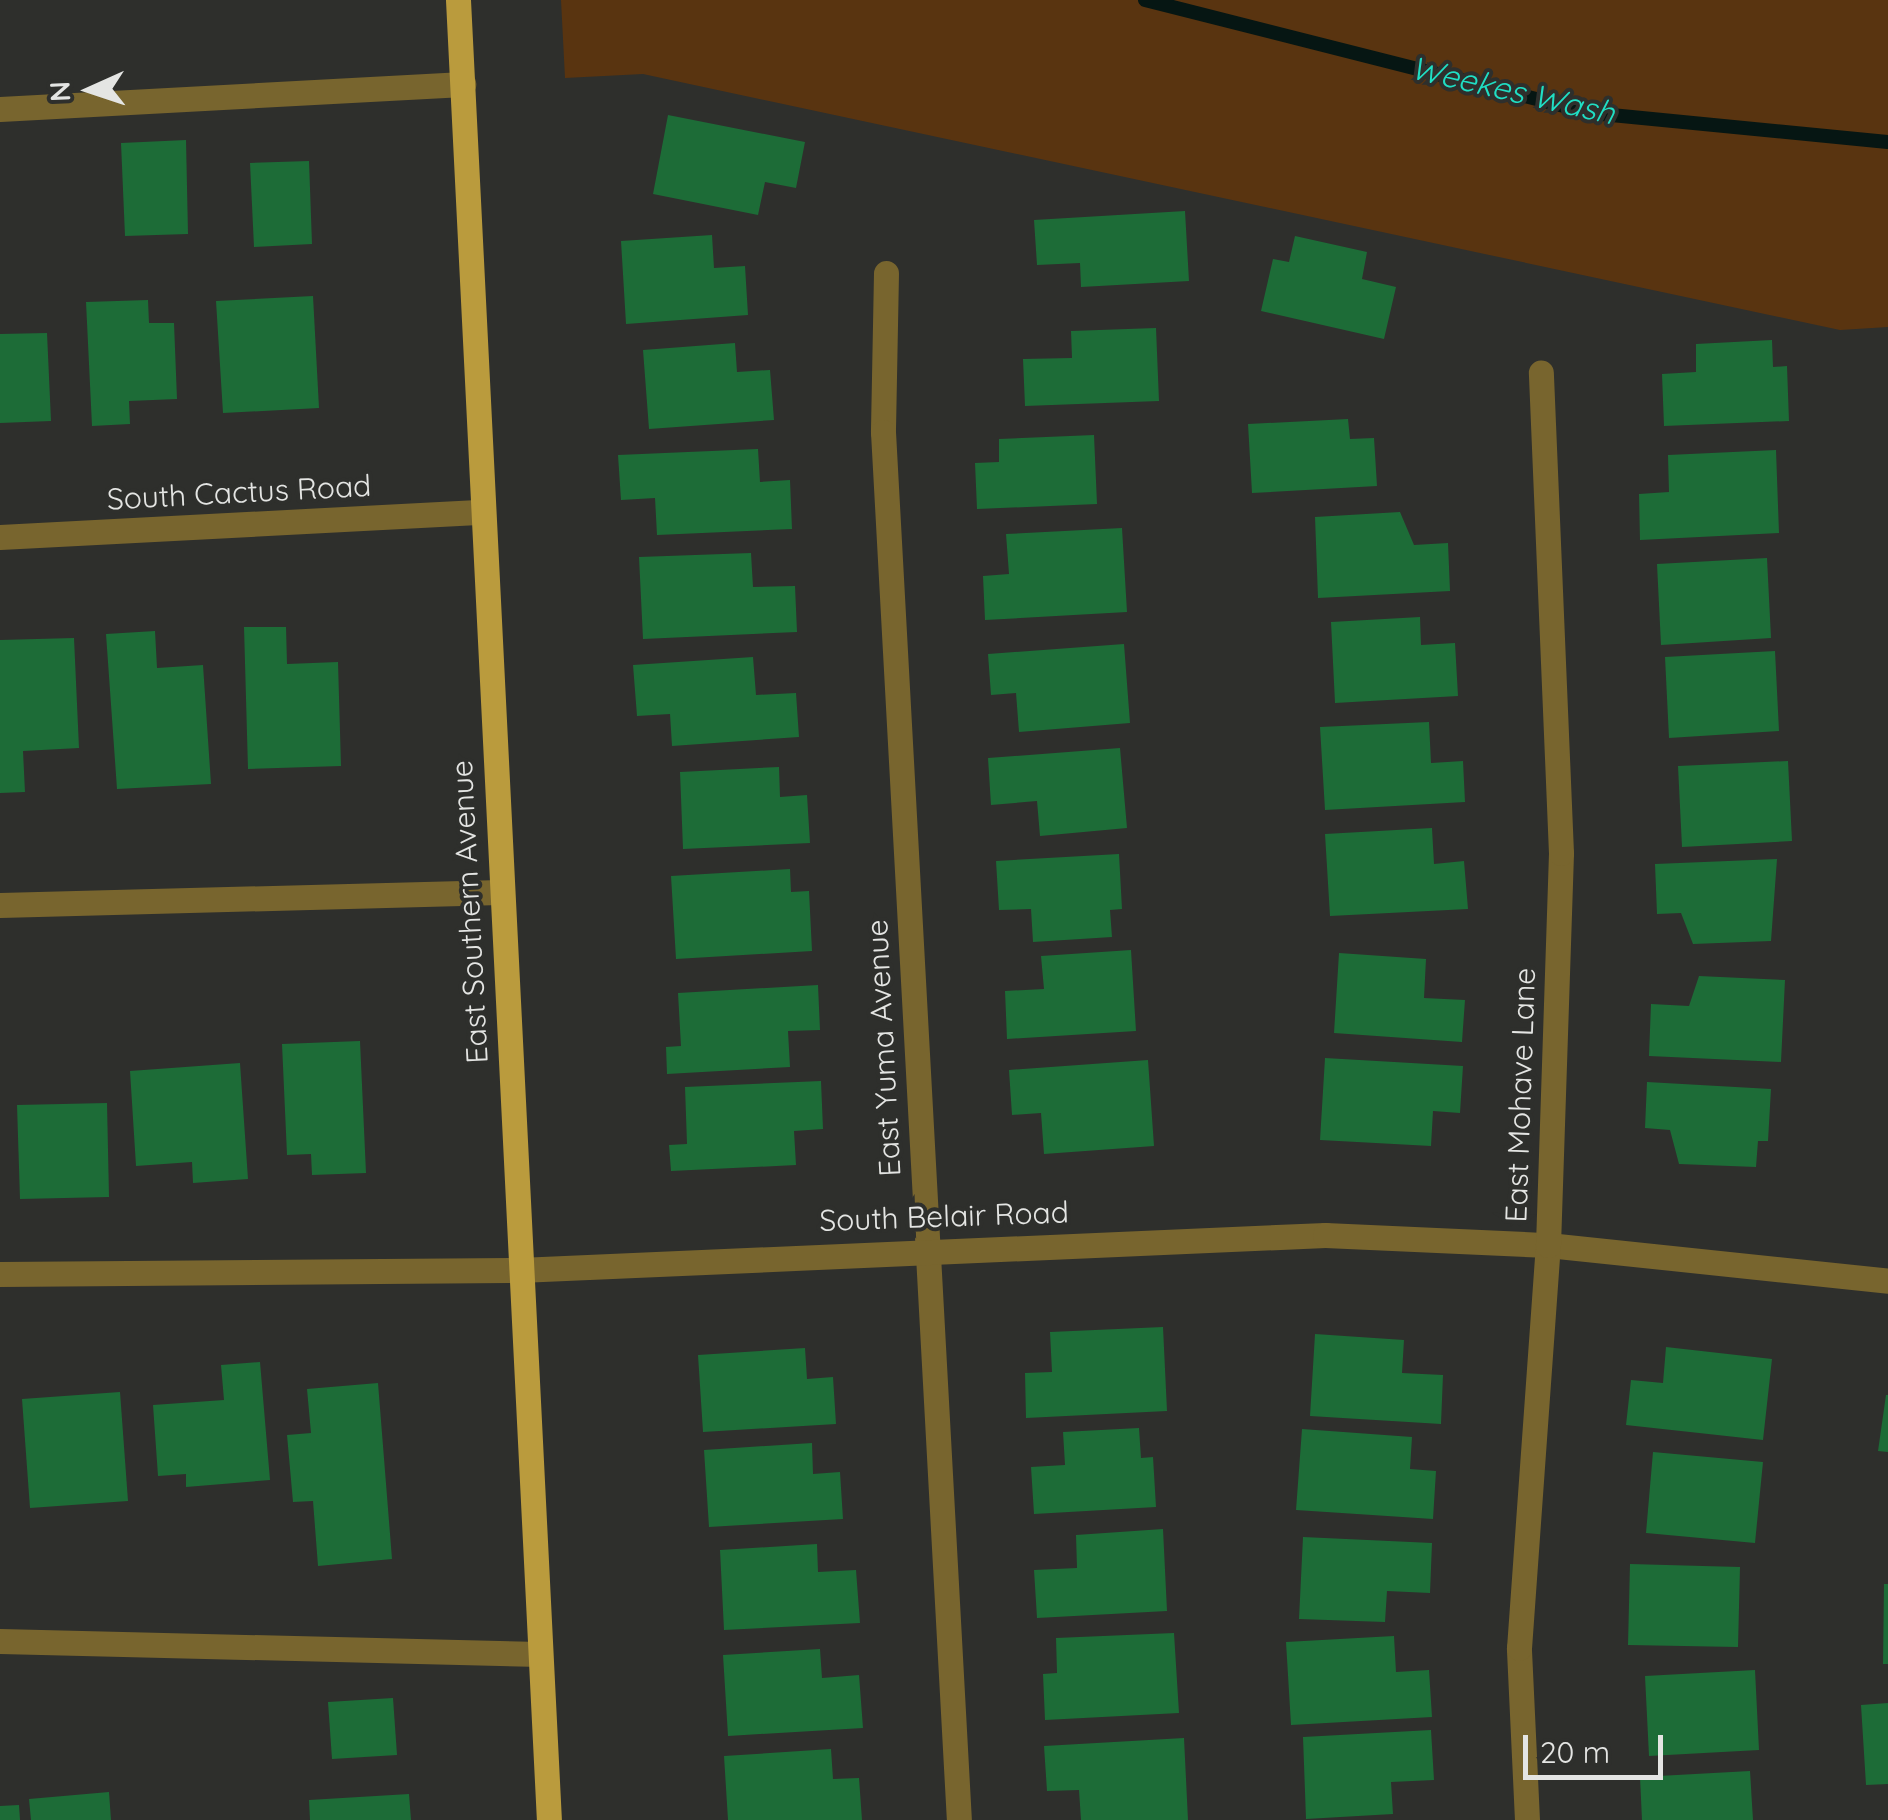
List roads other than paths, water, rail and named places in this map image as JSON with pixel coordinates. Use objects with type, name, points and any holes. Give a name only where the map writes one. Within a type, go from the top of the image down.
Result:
[{"type":"main road","name":"East Southern Avenue","points":[[458,4],[549,1820]]},
{"type":"street","points":[[0,109],[464,84]]},
{"type":"street","name":"East Yuma Avenue","points":[[886,273],[882,432],[959,1820]]},
{"type":"street","name":"East Mohave Lane","points":[[1528,1820],[1519,1648],[1548,1245],[1561,853],[1541,372]]},
{"type":"street","name":"South Cactus Road","points":[[0,537],[482,512]]},
{"type":"street","points":[[0,905],[500,892]]},
{"type":"street","name":"South Belair Road","points":[[0,1274],[520,1270],[927,1247],[1324,1235],[1548,1245],[1888,1281]]},
{"type":"street","points":[[0,1641],[540,1654]]},
{"type":"waterway","name":"Weekes Wash","points":[[1145,0],[1591,113],[1888,142]]}]
